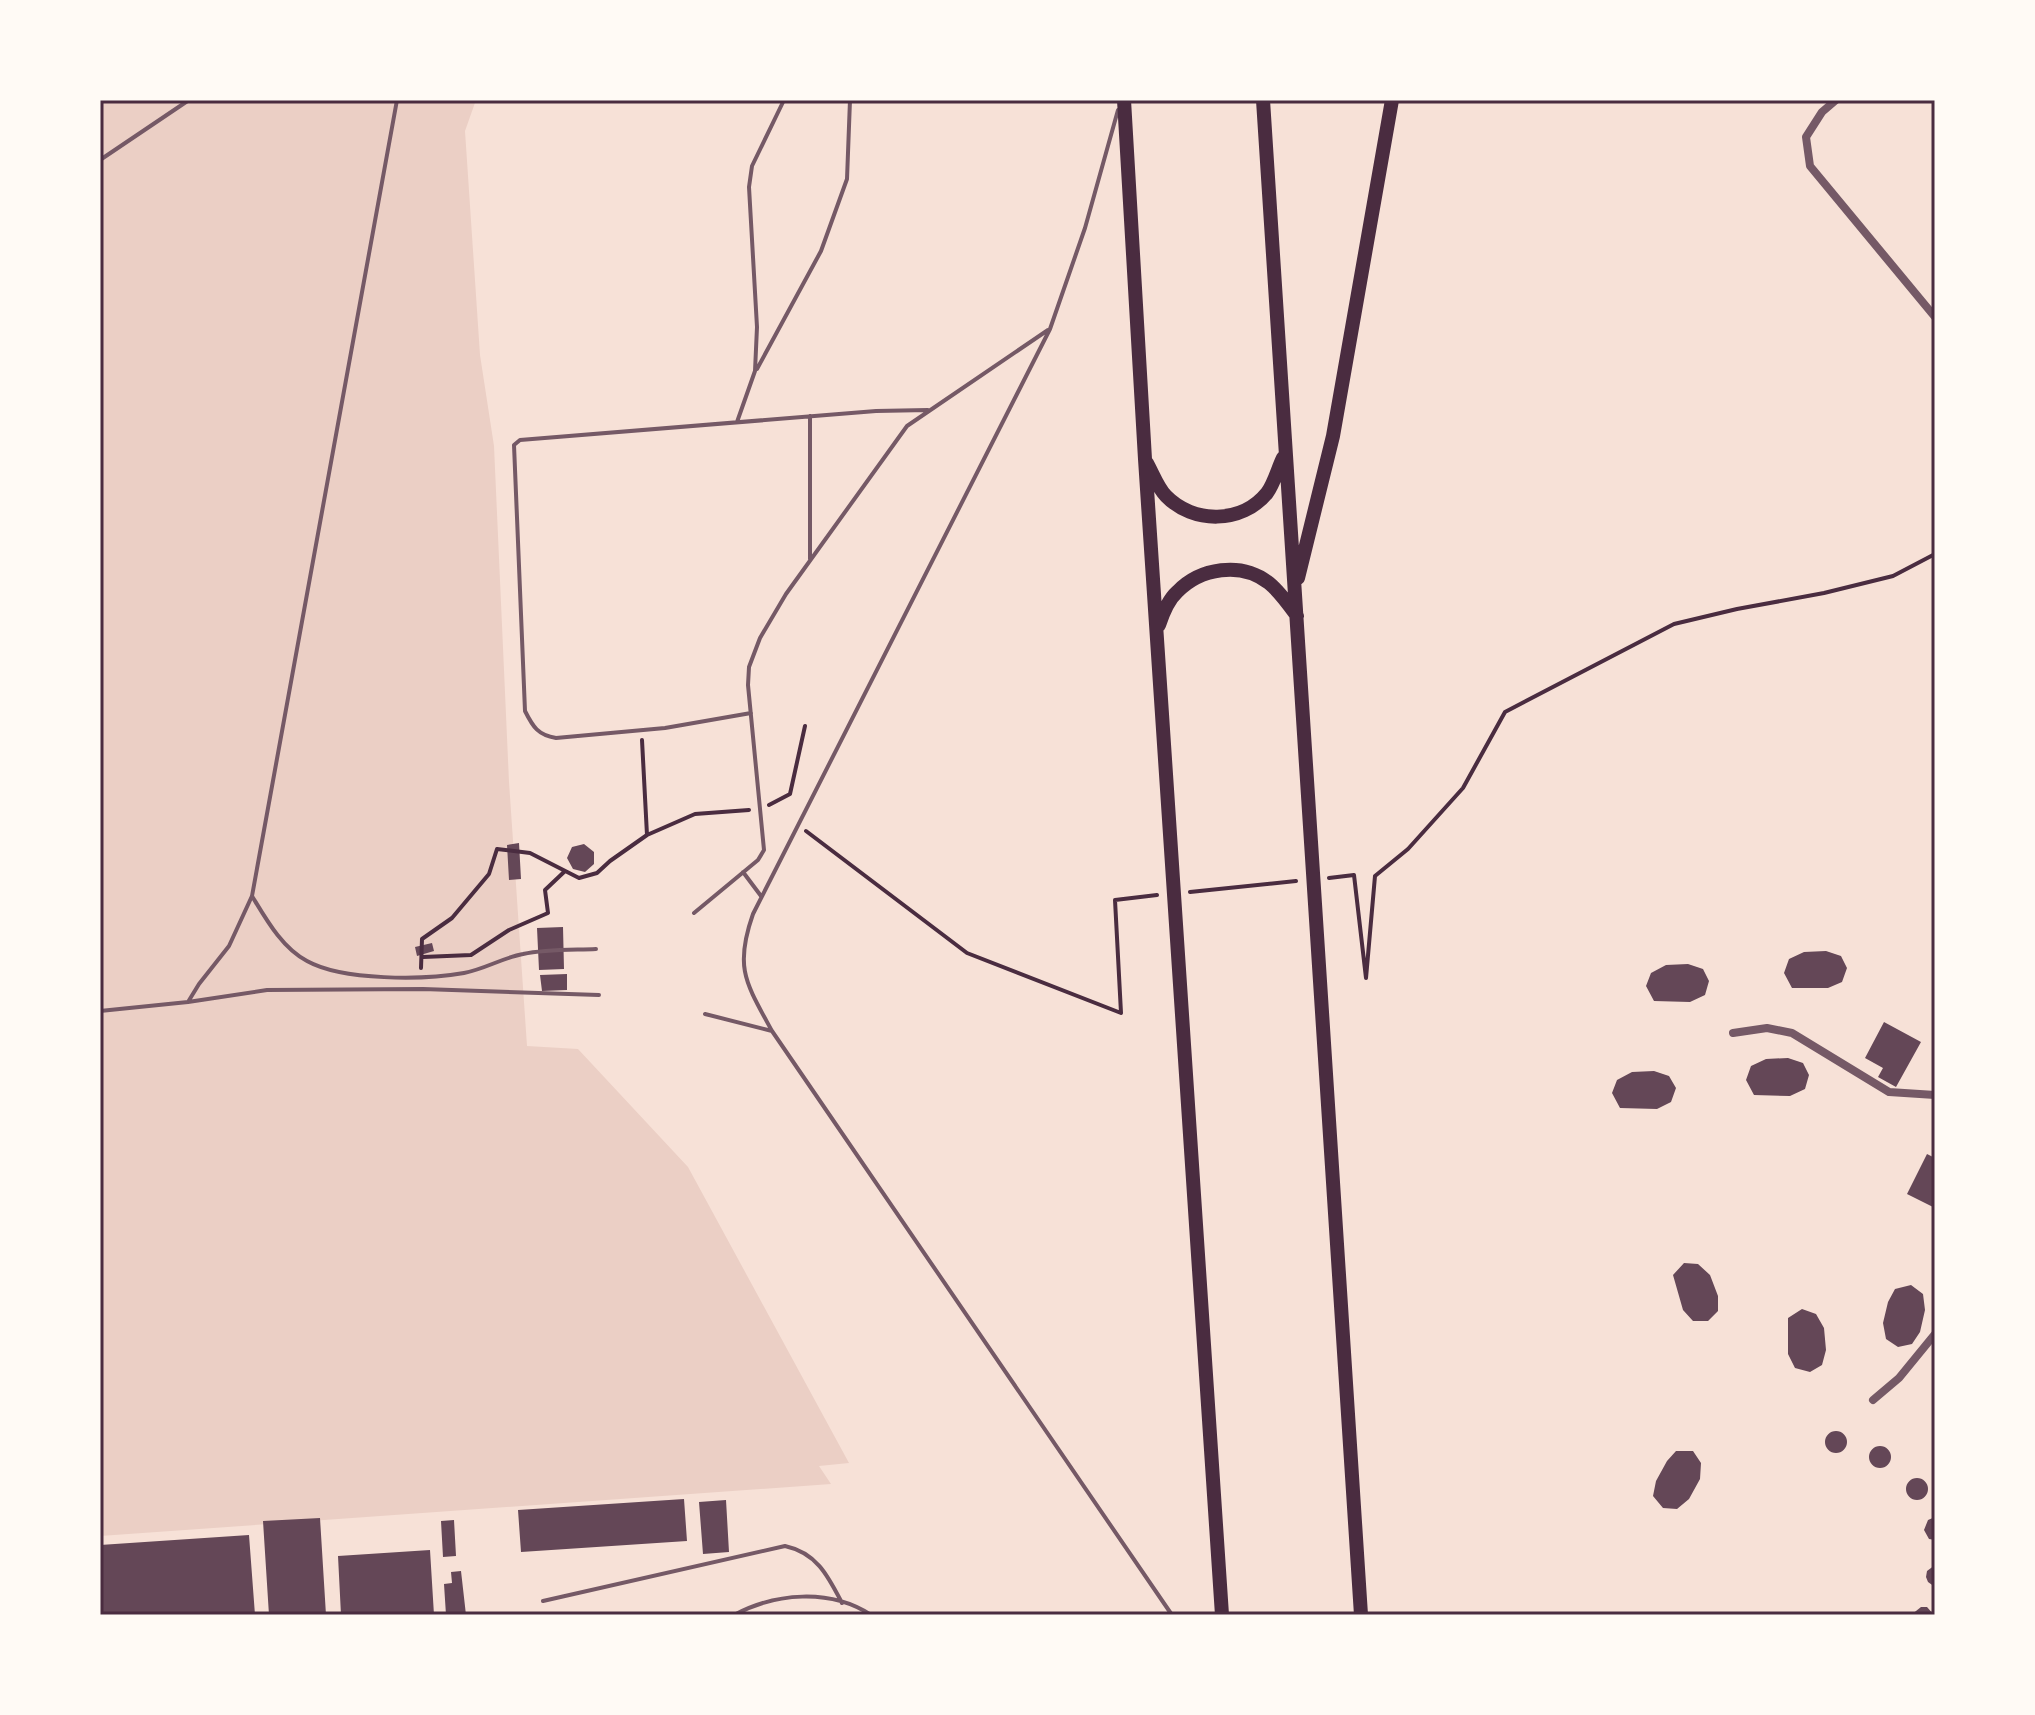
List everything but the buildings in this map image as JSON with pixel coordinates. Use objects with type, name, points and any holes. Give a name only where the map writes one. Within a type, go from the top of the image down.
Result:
[{"type":"highway","points":[[1122,100],[1222,1615]]},
{"type":"highway","points":[[1263,100],[1361,1615]]},
{"type":"highway","points":[[1295,590],[1333,436],[1392,100]]},
{"type":"highway","points":[[1145,459],[1165,495],[1188,513],[1217,518],[1245,511],[1268,492],[1284,454]]},
{"type":"highway","points":[[1157,630],[1175,593],[1194,577],[1219,569],[1244,571],[1267,581],[1297,617]]},
{"type":"street","points":[[1836,100],[1822,112],[1806,137],[1810,166],[1934,313]]},
{"type":"street","points":[[1733,1033],[1767,1028],[1792,1033],[1889,1092],[1935,1095]]},
{"type":"street","points":[[1873,1400],[1899,1378],[1935,1334]]},
{"type":"lane","points":[[100,160],[189,100]]},
{"type":"lane","points":[[188,1002],[229,946],[252,896],[397,100]]},
{"type":"lane","points":[[755,371],[757,327],[749,187],[752,166],[784,100]]},
{"type":"lane","points":[[737,422],[755,371],[821,251],[847,179],[850,100]]},
{"type":"lane","points":[[1122,100],[1085,228],[1050,329],[761,896],[748,927],[742,961],[745,981],[772,1031],[1172,1615]]},
{"type":"lane","points":[[694,913],[758,860],[764,850],[749,667],[760,638],[786,594],[907,426],[1050,329]]},
{"type":"lane","points":[[751,713],[641,730],[556,738],[542,736],[533,727],[525,711],[514,445],[520,440],[810,416],[928,410]]},
{"type":"lane","points":[[810,416],[810,561]]},
{"type":"lane","points":[[743,871],[761,896]]},
{"type":"lane","points":[[252,896],[269,924],[305,960],[324,969],[421,977],[466,973],[521,954],[596,949]]},
{"type":"lane","points":[[100,1011],[267,990],[423,989],[599,995]]},
{"type":"lane","points":[[705,1014],[772,1031]]},
{"type":"lane","points":[[543,1601],[785,1546],[800,1549],[822,1565],[842,1603]]},
{"type":"lane","points":[[734,1615],[755,1604],[787,1596],[824,1598],[860,1608],[871,1615]]},
{"type":"path","points":[[1324,878],[1354,875],[1366,978],[1375,876],[1408,849],[1463,788],[1505,712],[1674,624],[1893,576],[1935,554]]},
{"type":"path","points":[[421,977],[422,939],[452,918],[489,874],[497,849],[530,853],[579,878],[597,873],[647,835],[695,814],[759,810],[790,794],[805,726]]},
{"type":"path","points":[[641,730],[647,835]]},
{"type":"path","points":[[797,825],[967,953],[1121,1013],[1115,900],[1160,895]]},
{"type":"path","points":[[422,957],[471,955],[509,930],[548,913],[545,890],[564,872]]},
{"type":"path","points":[[1189,892],[1309,880]]},
{"type":"shaded area","points":[[100,100],[476,100],[465,131],[480,355],[494,446],[509,782],[527,1046],[578,1049],[688,1167],[849,1463],[819,1466],[831,1484],[100,1536]]}]
